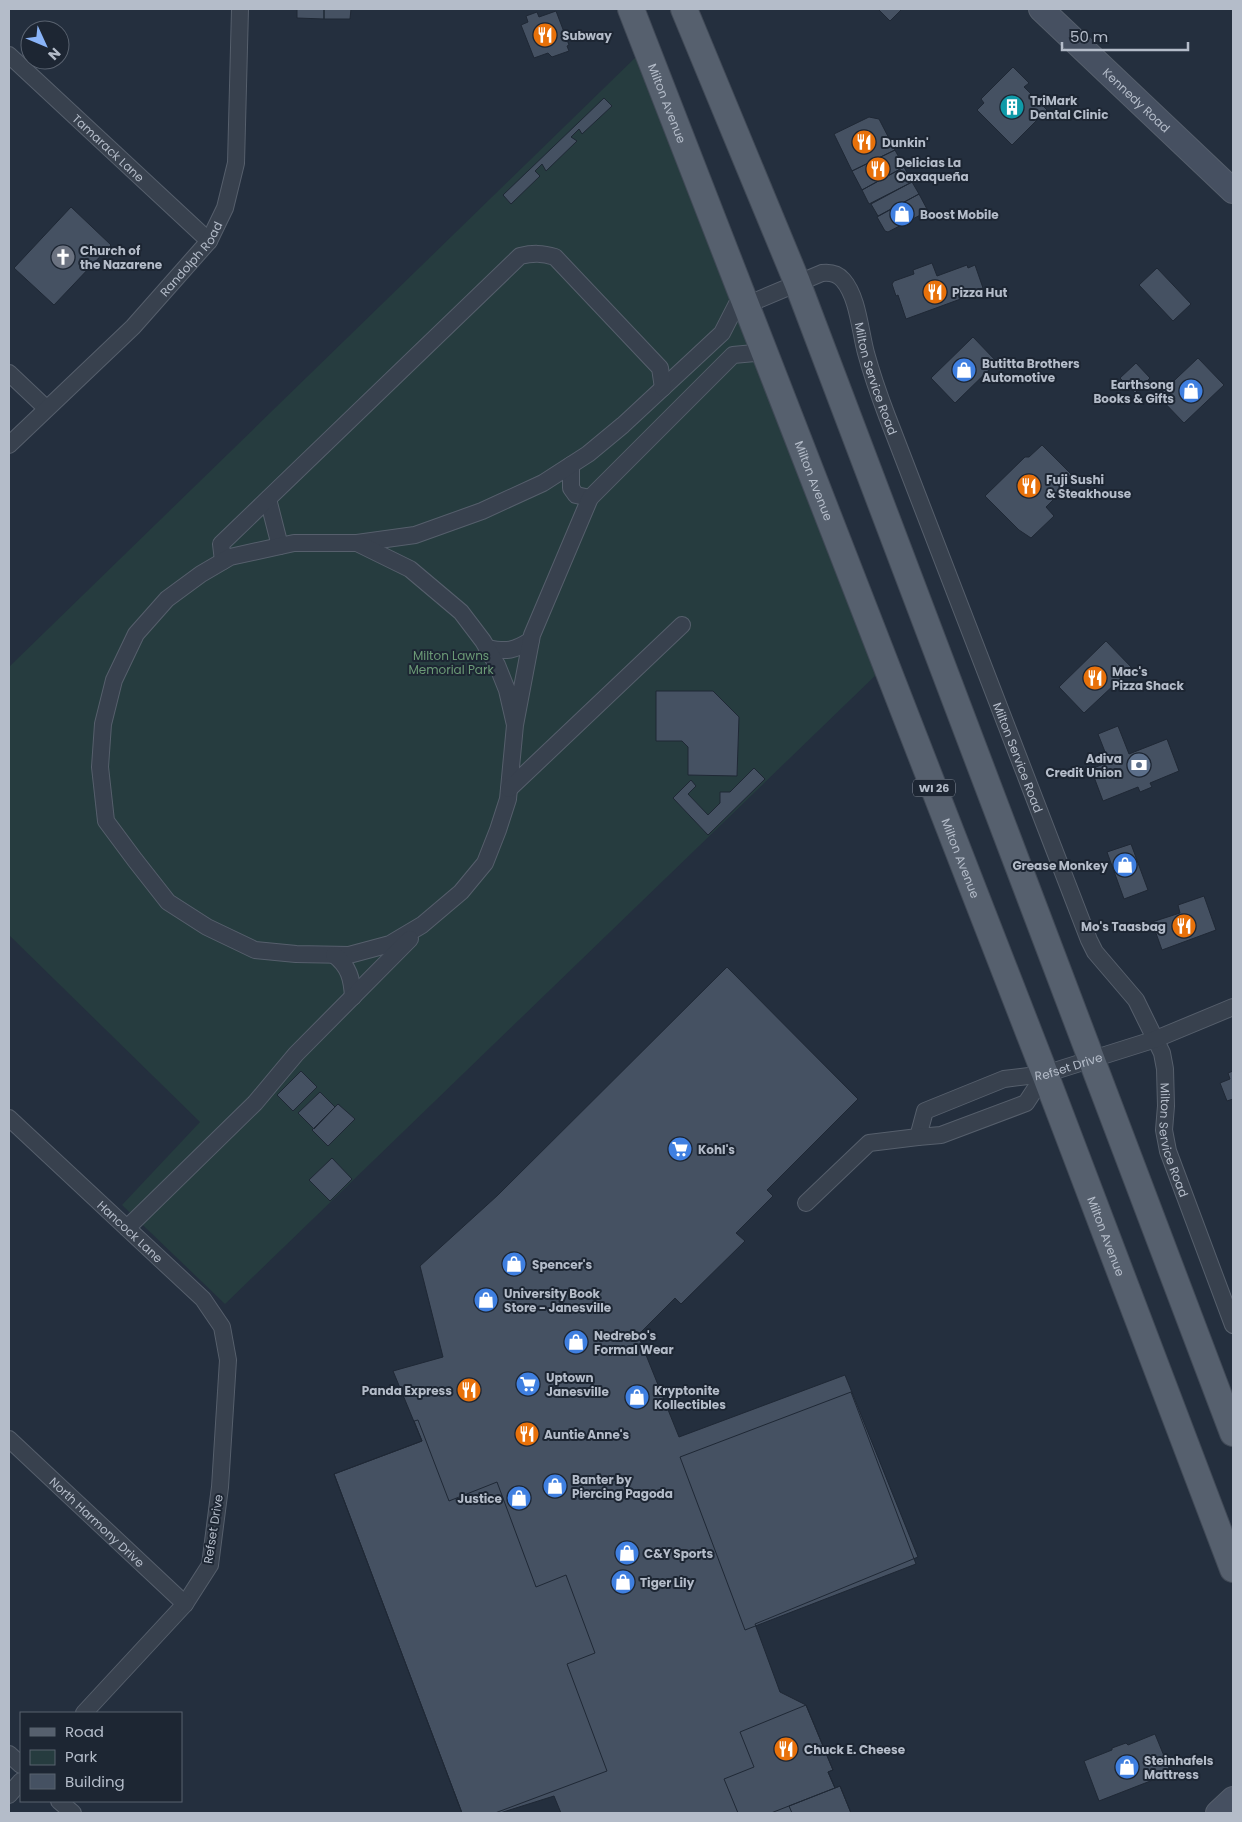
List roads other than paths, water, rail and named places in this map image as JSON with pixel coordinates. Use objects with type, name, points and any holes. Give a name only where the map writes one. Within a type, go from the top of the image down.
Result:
[{"type":"main road","name":"Milton Avenue","points":[[631,9],[1045,1074],[1233,1569]]},
{"type":"main road","points":[[684,9],[797,282],[1233,1433]]},
{"type":"street","name":"Randolph Road","points":[[9,445],[132,327],[209,241],[225,208],[236,162],[240,9]]},
{"type":"street","name":"Kennedy Road","points":[[1041,9],[1233,191]]},
{"type":"street","name":"Tamarack Lane","points":[[9,55],[209,241]]},
{"type":"street","points":[[224,561],[221,544],[520,256],[543,253],[556,258],[660,368],[663,388]]},
{"type":"street","name":"Milton Service Road","points":[[744,300],[822,273],[830,272],[842,278],[852,296],[868,360],[884,409],[1089,940],[1095,952],[1136,1000],[1162,1053],[1165,1068],[1166,1106],[1164,1130],[1168,1151],[1233,1325]]},
{"type":"street","points":[[744,300],[722,332],[623,425],[588,454],[534,487],[482,511],[415,535],[356,543],[294,543],[230,557],[201,574],[167,599],[136,634],[114,680],[103,724],[100,767],[106,821],[168,902],[207,927],[255,950],[349,955],[390,944],[422,925],[461,892],[484,862],[498,830],[508,799],[514,725],[531,640],[590,498],[733,355],[765,352]]},
{"type":"street","points":[[660,368],[693,360]]},
{"type":"street","points":[[9,373],[46,408]]},
{"type":"street","points":[[571,465],[571,488],[576,495],[590,498]]},
{"type":"street","points":[[268,499],[280,546]]},
{"type":"street","points":[[356,543],[410,569],[461,612],[498,665],[508,690],[514,725]]},
{"type":"street","points":[[509,788],[682,625]]},
{"type":"street","points":[[487,648],[503,652],[519,648],[531,640]]},
{"type":"street","points":[[127,1228],[255,1103],[296,1054],[438,911]]},
{"type":"street","points":[[334,955],[342,961],[350,973],[353,997]]},
{"type":"street","name":"Refset Drive","points":[[918,1137],[925,1111],[1004,1079],[1045,1074],[1156,1039],[1233,1007]]},
{"type":"street","points":[[806,1203],[869,1143],[941,1136],[1026,1103],[1045,1074]]},
{"type":"street","name":"Hancock Lane","points":[[9,1118],[203,1299],[222,1328],[228,1360]]},
{"type":"street","name":"Refset Drive","points":[[85,1712],[186,1604],[210,1565],[220,1487],[228,1360]]},
{"type":"street","name":"North Harmony Drive","points":[[9,1439],[186,1604]]},
{"type":"street","points":[[9,1754],[20,1765]]},
{"type":"street","points":[[9,1795],[20,1782]]},
{"type":"street","points":[[1218,1813],[1233,1799]]},
{"type":"street","points":[[60,1802],[72,1813]]},
{"type":"place","name":"Subway","points":[[545,35]]},
{"type":"place","name":"TriMark Dental Clinic","points":[[1012,107]]},
{"type":"place","name":"Dunkin'","points":[[864,142]]},
{"type":"place","name":"Delicias La Oaxaqueña","points":[[878,169]]},
{"type":"place","name":"Boost Mobile","points":[[902,214]]},
{"type":"place","name":"Church of the Nazarene","points":[[63,257]]},
{"type":"place","name":"Pizza Hut","points":[[935,292]]},
{"type":"place","name":"Butitta Brothers Automotive","points":[[964,370]]},
{"type":"place","name":"Earthsong Books & Gifts","points":[[1191,391]]},
{"type":"place","name":"Fuji Sushi & Steakhouse","points":[[1029,486]]},
{"type":"place","name":"Mac's Pizza Shack","points":[[1095,678]]},
{"type":"place","name":"Adiva Credit Union","points":[[1139,765]]},
{"type":"place","name":"Grease Monkey","points":[[1125,865]]},
{"type":"place","name":"Mo's Taasbag","points":[[1184,926]]},
{"type":"place","name":"Kohl's","points":[[680,1149]]},
{"type":"place","name":"Spencer's","points":[[514,1264]]},
{"type":"place","name":"University Book Store - Janesville","points":[[486,1300]]},
{"type":"place","name":"Nedrebo's Formal Wear","points":[[576,1342]]},
{"type":"place","name":"Uptown Janesville","points":[[528,1384]]},
{"type":"place","name":"Panda Express","points":[[469,1390]]},
{"type":"place","name":"Kryptonite Kollectibles","points":[[637,1397]]},
{"type":"place","name":"Auntie Anne's","points":[[527,1434]]},
{"type":"place","name":"Banter by Piercing Pagoda","points":[[555,1486]]},
{"type":"place","name":"Justice","points":[[519,1498]]},
{"type":"place","name":"C&Y Sports","points":[[627,1553]]},
{"type":"place","name":"Tiger Lily","points":[[623,1582]]},
{"type":"place","name":"Chuck E. Cheese","points":[[786,1749]]},
{"type":"place","name":"Steinhafels Mattress","points":[[1127,1767]]},
{"type":"park label","name":"Milton Lawns Memorial Park","points":[[451,662]]}]
